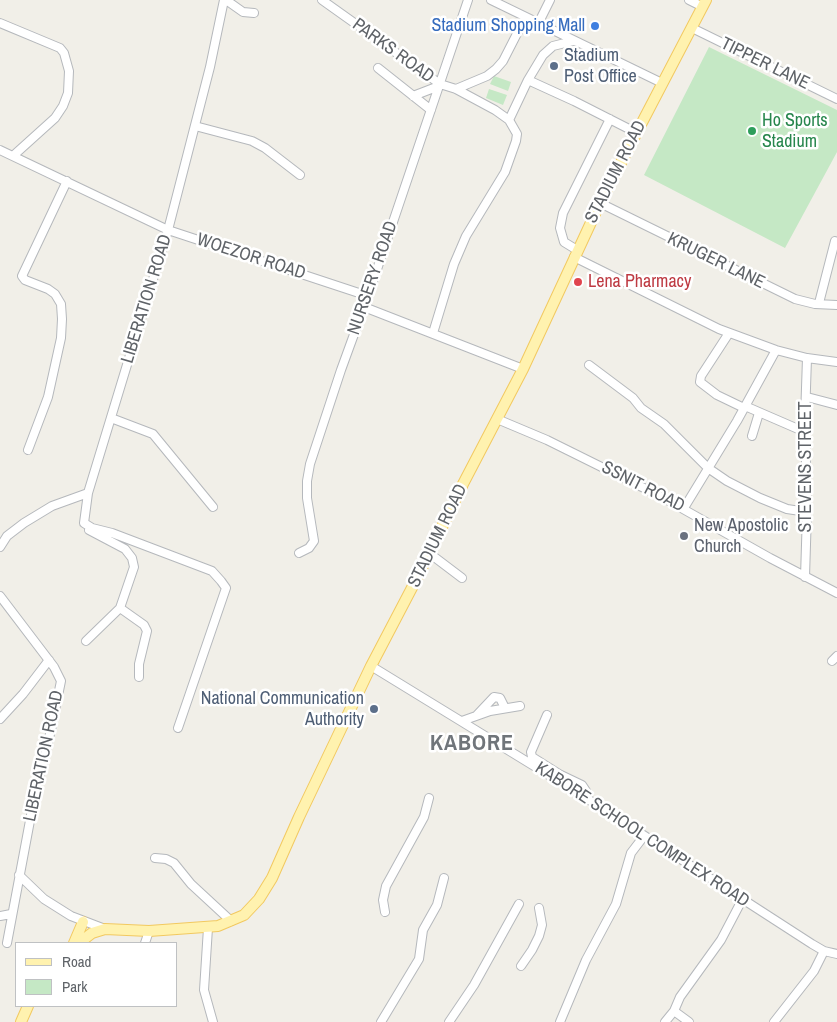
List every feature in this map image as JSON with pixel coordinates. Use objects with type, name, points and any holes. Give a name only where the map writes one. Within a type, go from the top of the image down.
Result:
[{"type":"main road","name":"STADIUM ROAD","points":[[79,942],[92,932],[105,929],[149,932],[208,928],[244,915],[259,900],[272,878],[371,666],[523,369],[600,203],[704,3]]},
{"type":"main road","points":[[74,942],[83,922]]},
{"type":"main road","points":[[21,1022],[28,1007]]},
{"type":"street","points":[[225,0],[243,12],[254,13]]},
{"type":"street","name":"LIBERATION ROAD","points":[[84,523],[88,493],[168,230],[210,67],[225,0]]},
{"type":"street","name":"PARKS ROAD","points":[[322,0],[439,85],[456,89],[496,110],[509,120]]},
{"type":"street","name":"NURSERY ROAD","points":[[299,552],[309,548],[314,540],[307,480],[310,464],[468,0]]},
{"type":"street","points":[[490,0],[502,2],[525,18],[662,84]]},
{"type":"street","points":[[538,24],[550,0]]},
{"type":"street","points":[[689,0],[704,3]]},
{"type":"street","points":[[456,89],[488,76],[496,69],[503,61],[525,18]]},
{"type":"street","points":[[0,23],[60,48],[64,53],[69,71],[68,93],[59,112],[55,118],[14,155]]},
{"type":"street","name":"TIPPER LANE","points":[[692,28],[837,99]]},
{"type":"street","points":[[433,333],[454,264],[466,236],[505,172],[517,134],[509,120],[528,80],[543,55],[549,49],[557,44],[573,41]]},
{"type":"street","points":[[378,68],[431,110]]},
{"type":"street","points":[[528,80],[553,90],[637,133]]},
{"type":"street","points":[[413,96],[439,85]]},
{"type":"street","points":[[610,119],[563,213],[560,228],[564,242],[575,254],[729,333],[776,350],[807,358],[837,362]]},
{"type":"street","points":[[195,126],[252,141],[265,148],[300,176]]},
{"type":"street","name":"WOEZOR ROAD","points":[[0,150],[14,155],[168,230],[368,296]]},
{"type":"street","points":[[28,450],[48,397],[61,338],[62,319],[61,304],[55,294],[48,289],[25,280],[22,276],[68,181]]},
{"type":"street","name":"KRUGER LANE","points":[[600,203],[788,296],[802,301],[837,305]]},
{"type":"street","points":[[819,304],[835,241]]},
{"type":"street","points":[[364,307],[523,369]]},
{"type":"street","points":[[729,333],[701,376],[700,382],[717,396],[805,432]]},
{"type":"street","points":[[684,508],[776,350]]},
{"type":"street","name":"STEVENS STREET","points":[[805,577],[807,358]]},
{"type":"street","points":[[589,365],[633,398],[641,408],[664,424],[708,468],[760,498],[787,510],[807,512]]},
{"type":"street","points":[[806,398],[837,405]]},
{"type":"street","points":[[752,436],[759,413]]},
{"type":"street","points":[[110,418],[153,434],[213,507]]},
{"type":"street","name":"SSNIT ROAD","points":[[497,419],[554,443],[684,508],[805,577],[837,593]]},
{"type":"street","points":[[0,547],[7,536],[31,518],[52,506],[88,493]]},
{"type":"street","points":[[84,523],[85,527],[90,531],[125,548],[132,558],[134,567],[120,608],[86,641]]},
{"type":"street","points":[[84,523],[92,528],[112,533],[212,571],[226,588],[178,728]]},
{"type":"street","points":[[429,553],[462,578]]},
{"type":"street","name":"LIBERATION ROAD","points":[[0,596],[49,660],[60,681],[51,730],[35,794],[7,943]]},
{"type":"street","points":[[120,608],[144,625],[147,631],[139,664],[139,677]]},
{"type":"street","points":[[0,719],[23,694],[49,660]]},
{"type":"street","name":"KABORE SCHOOL COMPLEX ROAD","points":[[371,666],[583,796],[824,951],[837,954]]},
{"type":"street","points":[[476,716],[494,697],[500,698],[506,708]]},
{"type":"street","points":[[462,722],[490,711],[520,706]]},
{"type":"street","points":[[547,716],[531,752],[532,757],[559,774],[582,785],[586,790],[583,796]]},
{"type":"street","points":[[385,912],[383,900],[386,886],[424,817],[429,798]]},
{"type":"street","points":[[560,1022],[586,960],[616,904],[631,853],[644,836]]},
{"type":"street","points":[[155,858],[166,859],[174,864],[190,884],[231,921]]},
{"type":"street","points":[[19,875],[44,899],[83,922],[105,929]]},
{"type":"street","points":[[381,1022],[419,959],[424,930],[437,905],[444,878]]},
{"type":"street","points":[[665,1022],[721,940],[742,900]]},
{"type":"street","points":[[449,1022],[474,985],[519,904]]},
{"type":"street","points":[[521,966],[539,936],[542,925],[539,908]]},
{"type":"street","points":[[0,916],[11,914]]},
{"type":"street","points":[[208,928],[204,990],[213,1022]]},
{"type":"street","points":[[145,942],[149,932]]},
{"type":"street","points":[[774,1022],[814,971],[824,951]]},
{"type":"street","points":[[674,1011],[688,1022]]},
{"type":"green space","name":"Ho Sports Stadium","points":[[709,47],[837,110],[837,152],[785,248],[644,175]]},
{"type":"green space","points":[[494,76],[511,82],[508,91],[490,84]]},
{"type":"green space","points":[[489,89],[507,95],[503,105],[486,98]]},
{"type":"place","name":"Stadium Shopping Mall","points":[[595,26]]},
{"type":"place","name":"Stadium Post Office","points":[[554,66]]},
{"type":"place","name":"Ho Sports Stadium","points":[[752,131]]},
{"type":"place","name":"Lena Pharmacy","points":[[578,282]]},
{"type":"place","name":"New Apostolic Church","points":[[684,536]]},
{"type":"place","name":"National Communication Authority","points":[[374,709]]},
{"type":"district","name":"KABORE","points":[[472,744]]}]
